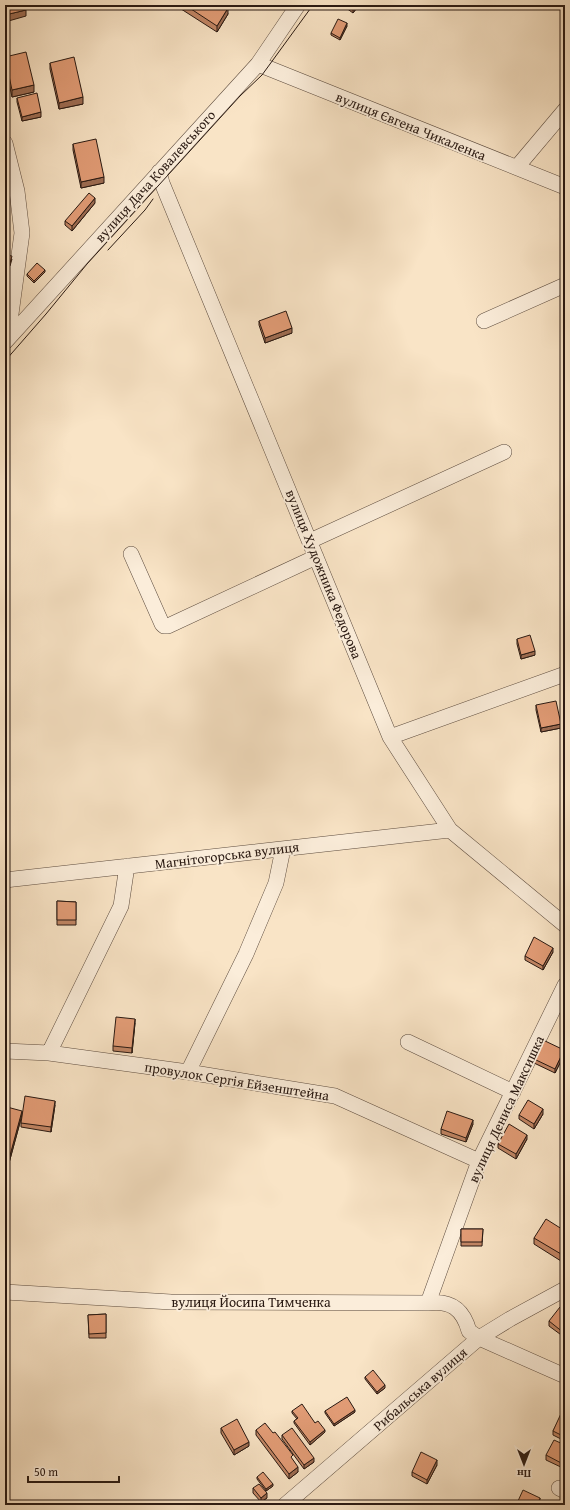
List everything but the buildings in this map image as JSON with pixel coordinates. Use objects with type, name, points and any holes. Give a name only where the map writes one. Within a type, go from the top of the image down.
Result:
[{"type":"street","name":"вулиця Дача Ковалевського","points":[[5,342],[258,64],[298,5]]},
{"type":"street","name":"вулиця Євгена Чикаленка","points":[[258,64],[565,186]]},
{"type":"street","points":[[517,168],[565,110]]},
{"type":"street","points":[[5,143],[17,191],[22,233],[11,314],[5,333]]},
{"type":"street","name":"вулиця Художника Федорова","points":[[159,172],[162,183],[390,737],[450,830],[565,925]]},
{"type":"street","points":[[484,321],[565,285]]},
{"type":"street","points":[[310,541],[504,452]]},
{"type":"street","points":[[131,554],[164,626],[316,557]]},
{"type":"street","points":[[390,737],[565,674]]},
{"type":"street","name":"Магнітогорська вулиця","points":[[5,880],[450,830]]},
{"type":"street","points":[[188,1072],[246,954],[276,883],[283,849]]},
{"type":"street","points":[[49,1053],[121,906],[126,866]]},
{"type":"street","name":"вулиця Дениса Максишка","points":[[428,1303],[479,1161],[565,985]]},
{"type":"street","points":[[408,1042],[513,1092]]},
{"type":"street","name":"провулок Сергія Ейзенштейна","points":[[5,1051],[49,1053],[188,1072],[335,1096],[479,1161]]},
{"type":"street","name":"Рибальська вулиця","points":[[285,1505],[479,1338],[565,1289]]},
{"type":"street","name":"вулиця Йосипа Тимченка","points":[[5,1292],[171,1302],[437,1302],[447,1303],[455,1307],[464,1318],[469,1331],[479,1338]]},
{"type":"street","points":[[479,1338],[565,1376]]},
{"type":"tram line","points":[[5,361],[87,264],[240,96],[262,75],[313,5]]},
{"type":"tram line","points":[[108,250],[145,210],[153,199]]}]
